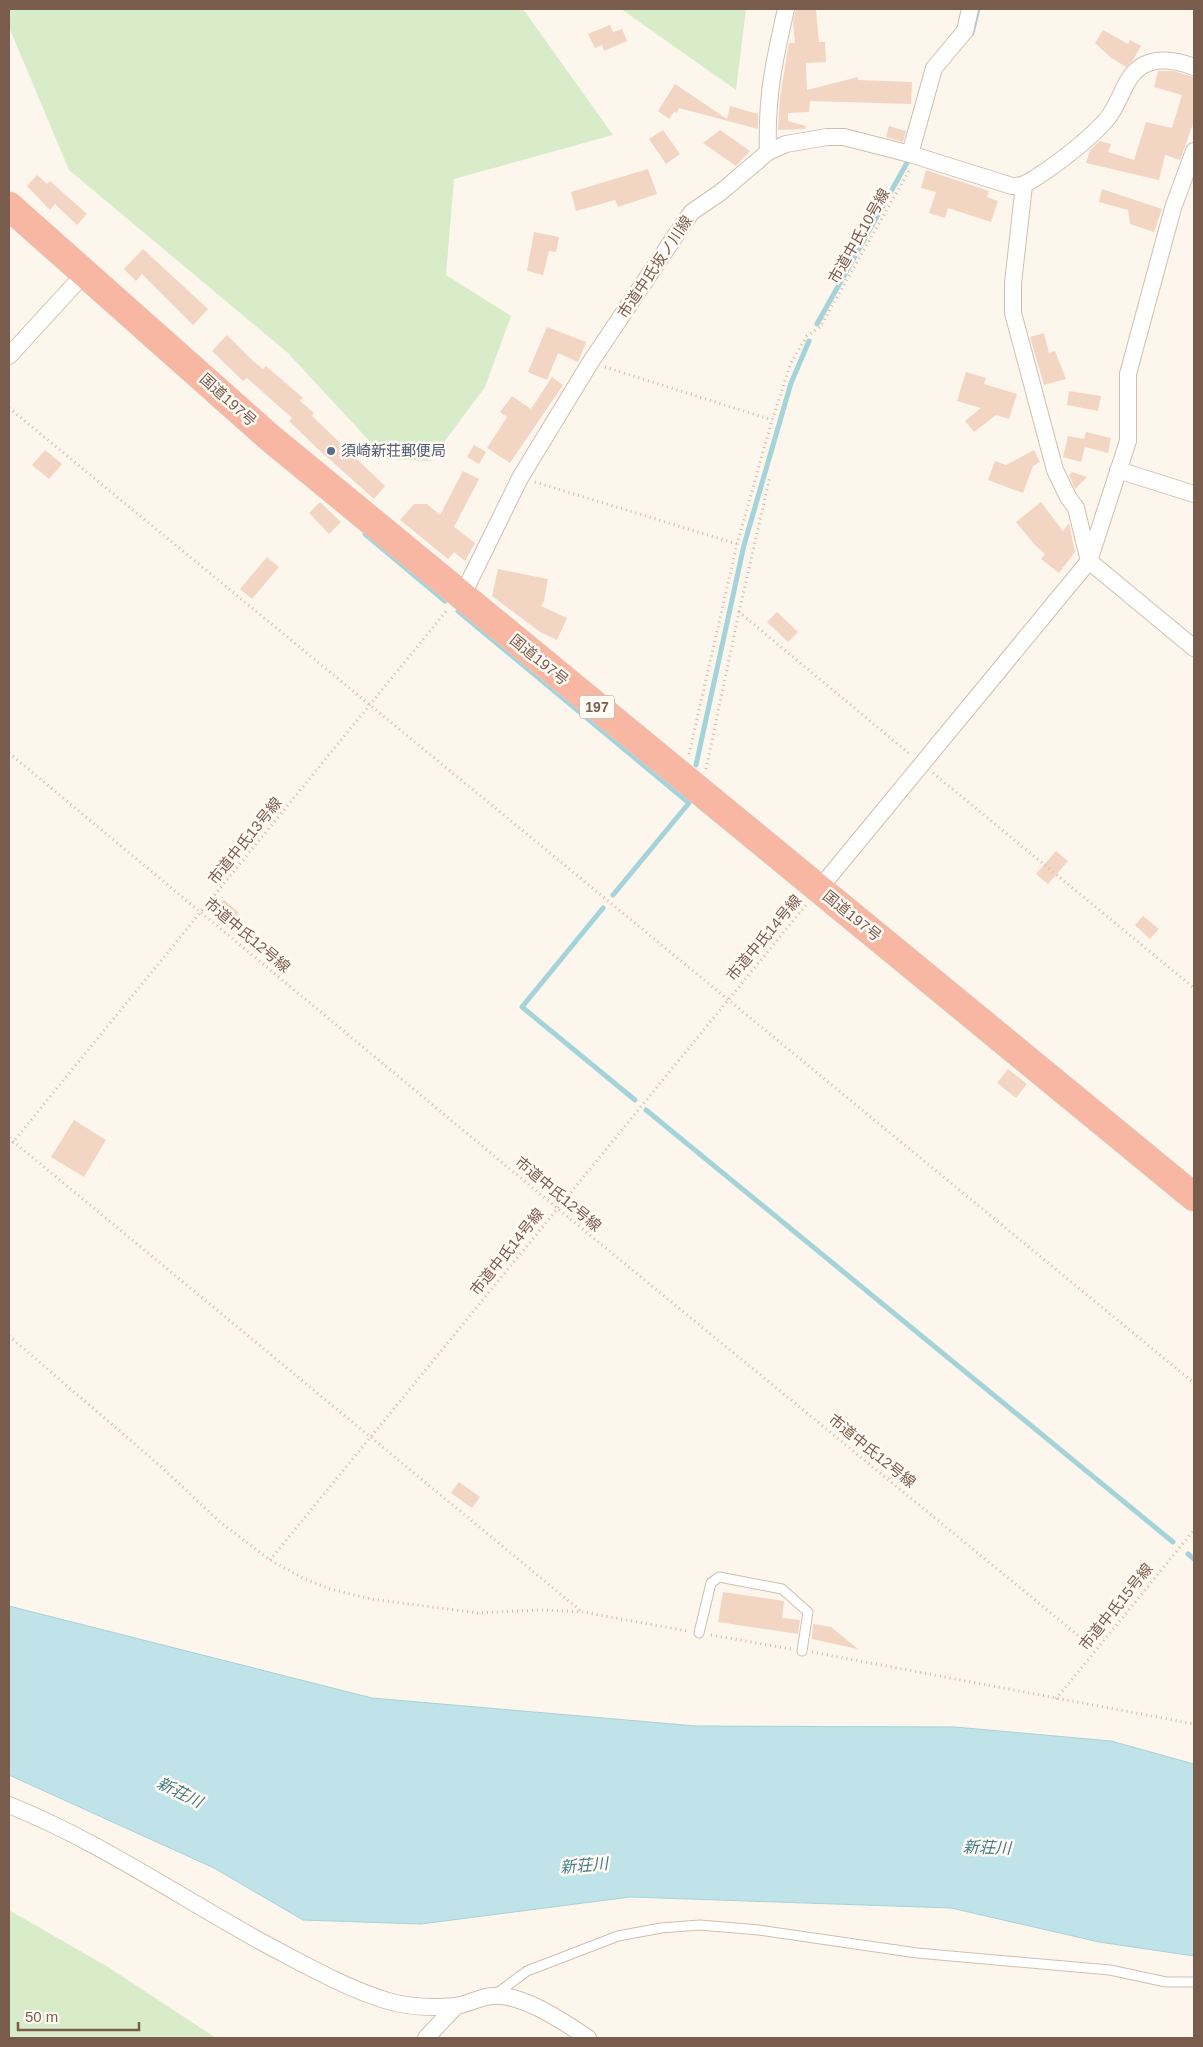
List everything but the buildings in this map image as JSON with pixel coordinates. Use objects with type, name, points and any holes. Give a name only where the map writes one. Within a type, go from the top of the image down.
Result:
[{"type":"highway","name":"国道197号","points":[[9,206],[269,437],[460,596],[683,776],[1194,1197]]},
{"type":"street","points":[[768,152],[768,101],[773,64],[786,9]]},
{"type":"street","points":[[913,156],[934,68],[943,54],[960,39],[967,24],[970,9]]},
{"type":"street","points":[[1194,67],[1171,59],[1151,62],[1139,68],[1130,78],[1120,100],[1108,118],[1094,133],[1054,165],[1024,185],[1013,283],[1013,313],[1055,470],[1068,498],[1076,508],[1089,561],[1194,648]]},
{"type":"street","name":"市道中氏坂ノ川線","points":[[460,596],[467,586],[520,478],[590,363],[692,212],[721,192],[768,152],[786,144],[827,137],[844,138],[913,156],[1012,186],[1024,185]]},
{"type":"street","points":[[819,889],[1089,561],[1128,441],[1128,374],[1173,208],[1194,151]]},
{"type":"street","points":[[9,356],[85,273]]},
{"type":"street","points":[[1118,470],[1194,494]]},
{"type":"street","points":[[9,1805],[38,1817],[80,1839],[243,1932],[338,1981],[369,1994],[403,2004],[456,2006],[494,1996],[514,2000],[549,2014],[588,2038]]},
{"type":"street","points":[[426,2038],[456,2006]]},
{"type":"lane","points":[[699,1633],[711,1584],[719,1577],[782,1589],[808,1612],[802,1651]]},
{"type":"lane","points":[[494,1996],[527,1971],[618,1936],[661,1928],[700,1925],[759,1930],[917,1953],[1110,1970],[1166,1982],[1194,1982]]},
{"type":"path","name":"市道中氏10号線","points":[[683,776],[736,544],[772,420],[791,363],[807,336],[820,327],[913,156]]},
{"type":"path","points":[[590,363],[772,420]]},
{"type":"path","points":[[9,408],[1194,1383]]},
{"type":"path","points":[[739,612],[770,476]]},
{"type":"path","points":[[520,478],[736,544]]},
{"type":"path","name":"市道中氏13号線","points":[[9,1147],[460,596]]},
{"type":"path","name":"市道中氏12号線","points":[[9,753],[558,1209],[1096,1650]]},
{"type":"path","name":"市道中氏14号線","points":[[270,1560],[819,889]]},
{"type":"path","points":[[9,1138],[583,1612]]},
{"type":"path","points":[[9,1336],[158,1464],[220,1522],[270,1560],[303,1578],[330,1589],[371,1599],[478,1613],[540,1610],[583,1612],[1194,1724]]},
{"type":"path","name":"市道中氏15号線","points":[[1056,1699],[1194,1530]]},
{"type":"green space","points":[[9,9],[523,9],[613,135],[454,179],[446,275],[511,316],[485,387],[430,461],[386,459],[288,353],[69,170],[9,27]]},
{"type":"green space","points":[[621,9],[746,9],[736,90]]},
{"type":"green space","points":[[9,1910],[108,1967],[216,2038],[9,2038]]},
{"type":"water","name":"新荘川","points":[[9,1606],[372,1698],[696,1726],[955,1727],[1111,1741],[1194,1764],[1194,1956],[1099,1942],[951,1908],[630,1897],[421,1924],[303,1920],[214,1868],[9,1775]]},
{"type":"waterway","points":[[972,33],[978,9]]},
{"type":"waterway","points":[[817,324],[908,161]]},
{"type":"waterway","points":[[696,765],[744,545],[791,383],[809,341]]},
{"type":"waterway","points":[[365,534],[445,601]]},
{"type":"waterway","points":[[458,611],[689,803],[613,895]]},
{"type":"waterway","points":[[603,908],[522,1007],[635,1100]]},
{"type":"waterway","points":[[646,1110],[1173,1542]]},
{"type":"waterway","points":[[1188,1554],[1194,1559]]},
{"type":"place","name":"須崎新荘郵便局","points":[[331,451]]}]
